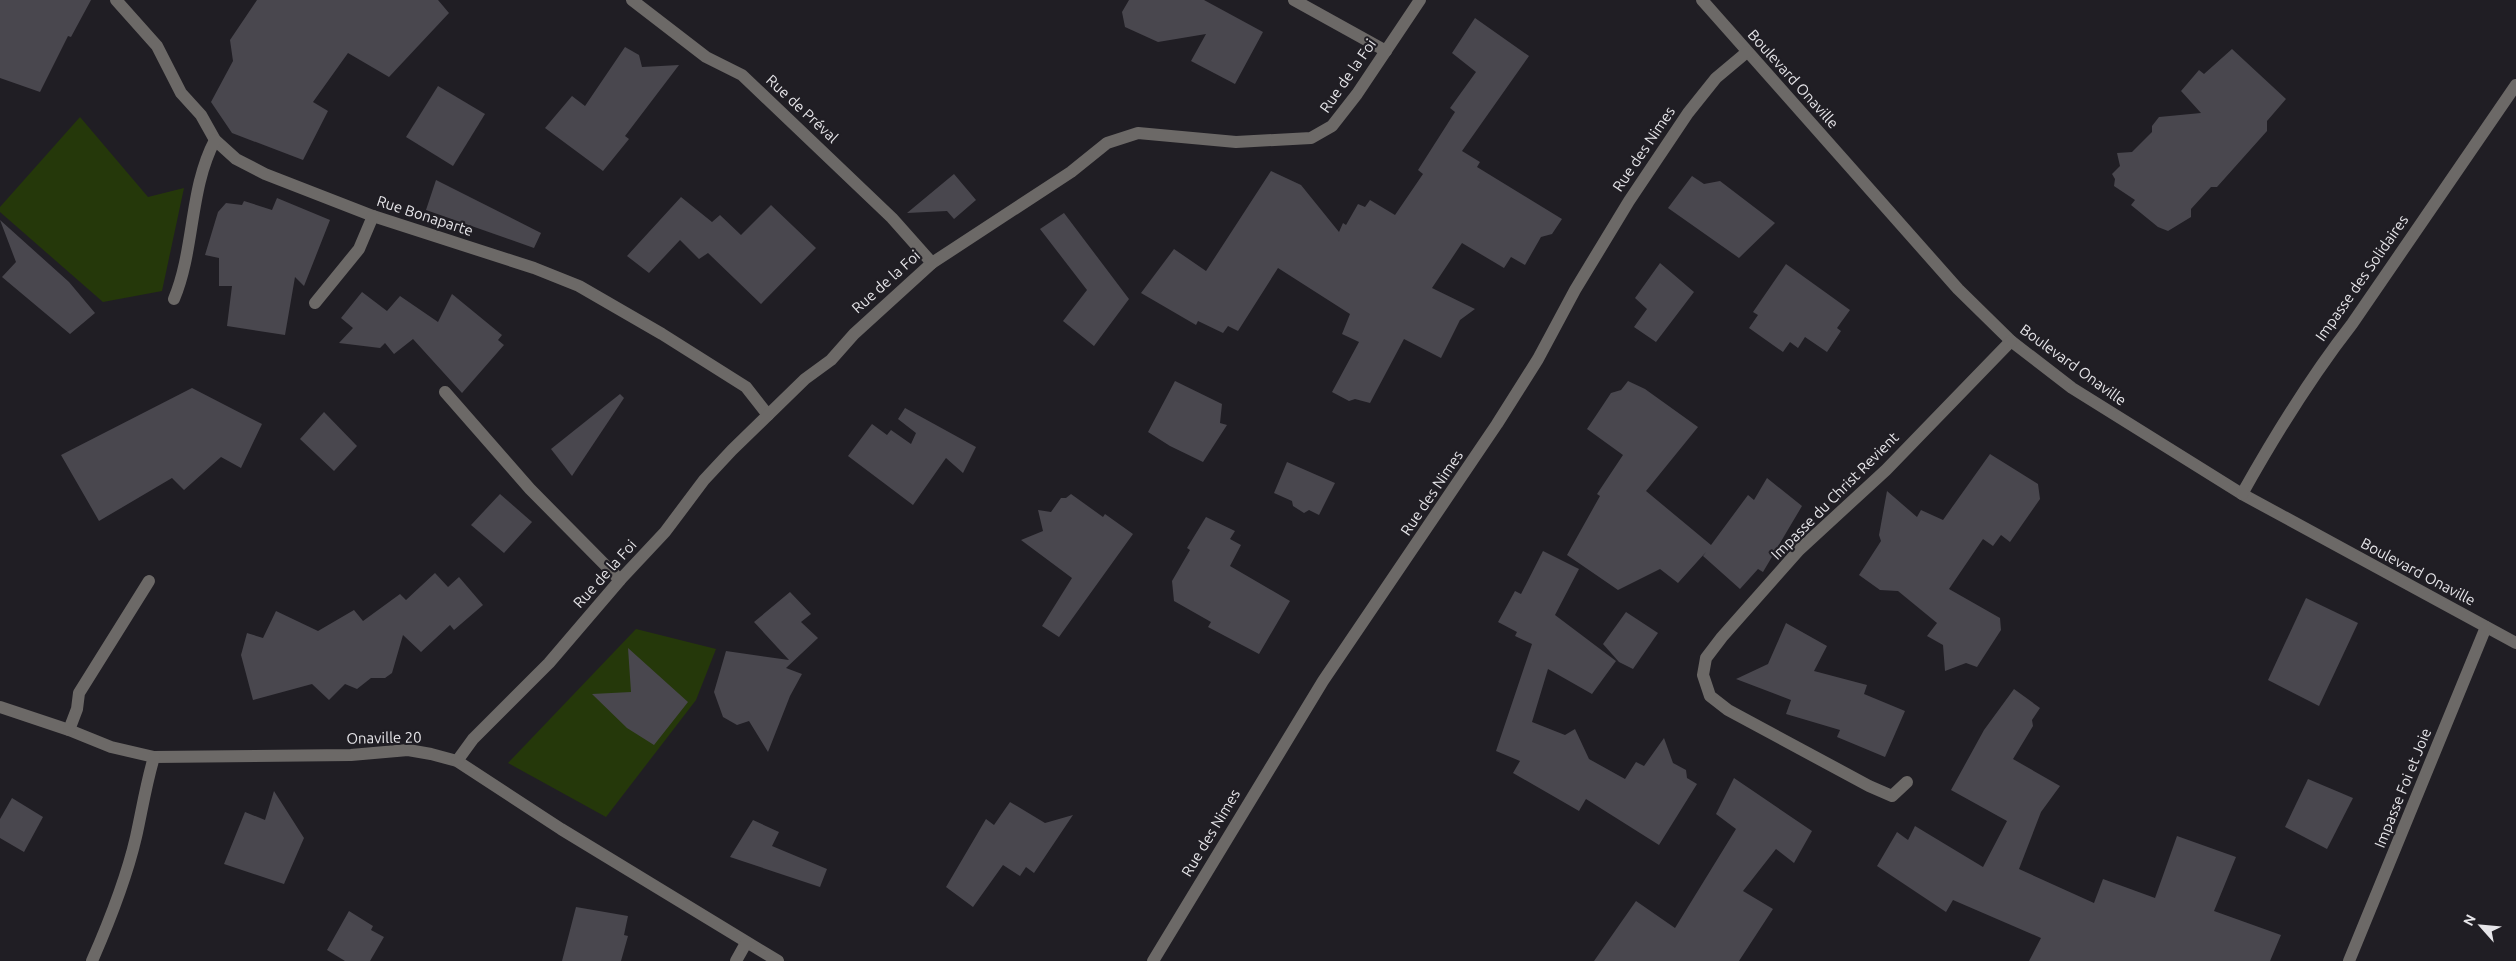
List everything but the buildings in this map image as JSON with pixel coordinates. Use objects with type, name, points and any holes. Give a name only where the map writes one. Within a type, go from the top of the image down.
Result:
[{"type":"street","name":"Rue Bonaparte","points":[[116,0],[157,46],[181,93],[200,115],[215,140],[236,160],[373,216],[534,268],[579,286],[662,334],[746,388],[768,415]]},
{"type":"street","name":"Rue de Préval","points":[[632,0],[706,57],[742,75],[892,218],[932,263]]},
{"type":"street","points":[[1294,0],[1386,51]]},
{"type":"street","name":"Rue de la Foi","points":[[457,761],[472,739],[549,663],[620,580],[665,532],[704,480],[805,379],[831,360],[854,334],[932,263],[1042,191],[1107,143],[1138,133],[1236,142],[1311,138],[1332,126],[1357,94],[1420,0]]},
{"type":"street","name":"Boulevard Onaville","points":[[1707,2],[1747,52],[1958,289],[2011,341],[2072,388],[2242,494],[2516,643]]},
{"type":"street","name":"Rue des Nimes","points":[[1153,961],[1323,681],[1503,416],[1538,359],[1575,290],[1629,201],[1688,114],[1716,78],[1747,52]]},
{"type":"street","name":"Impasse des Solidaires","points":[[2242,494],[2281,426],[2324,360],[2352,324],[2516,85]]},
{"type":"street","points":[[174,299],[182,280],[195,207],[207,156],[215,140]]},
{"type":"street","points":[[315,303],[359,249],[373,216]]},
{"type":"street","name":"Impasse du Christ Revient","points":[[1907,782],[1892,796],[1869,786],[1728,710],[1710,696],[1703,675],[1706,658],[1722,637],[1799,550],[1886,470],[2011,341]]},
{"type":"street","points":[[444,392],[530,490],[620,580]]},
{"type":"street","points":[[68,730],[77,709],[79,693],[149,581]]},
{"type":"street","name":"Impasse Foi et Joie","points":[[2349,961],[2486,627]]},
{"type":"street","name":"Onaville 20","points":[[0,708],[68,730],[112,748],[154,757],[351,755],[408,750],[457,761],[561,829],[778,961]]},
{"type":"street","points":[[92,961],[116,907],[136,837],[144,789],[154,757]]},
{"type":"street","points":[[736,961],[746,943]]},
{"type":"green space","points":[[80,117],[148,197],[184,188],[162,291],[103,302],[0,212],[0,207]]},
{"type":"green space","points":[[636,629],[716,649],[696,700],[606,817],[508,763]]}]
